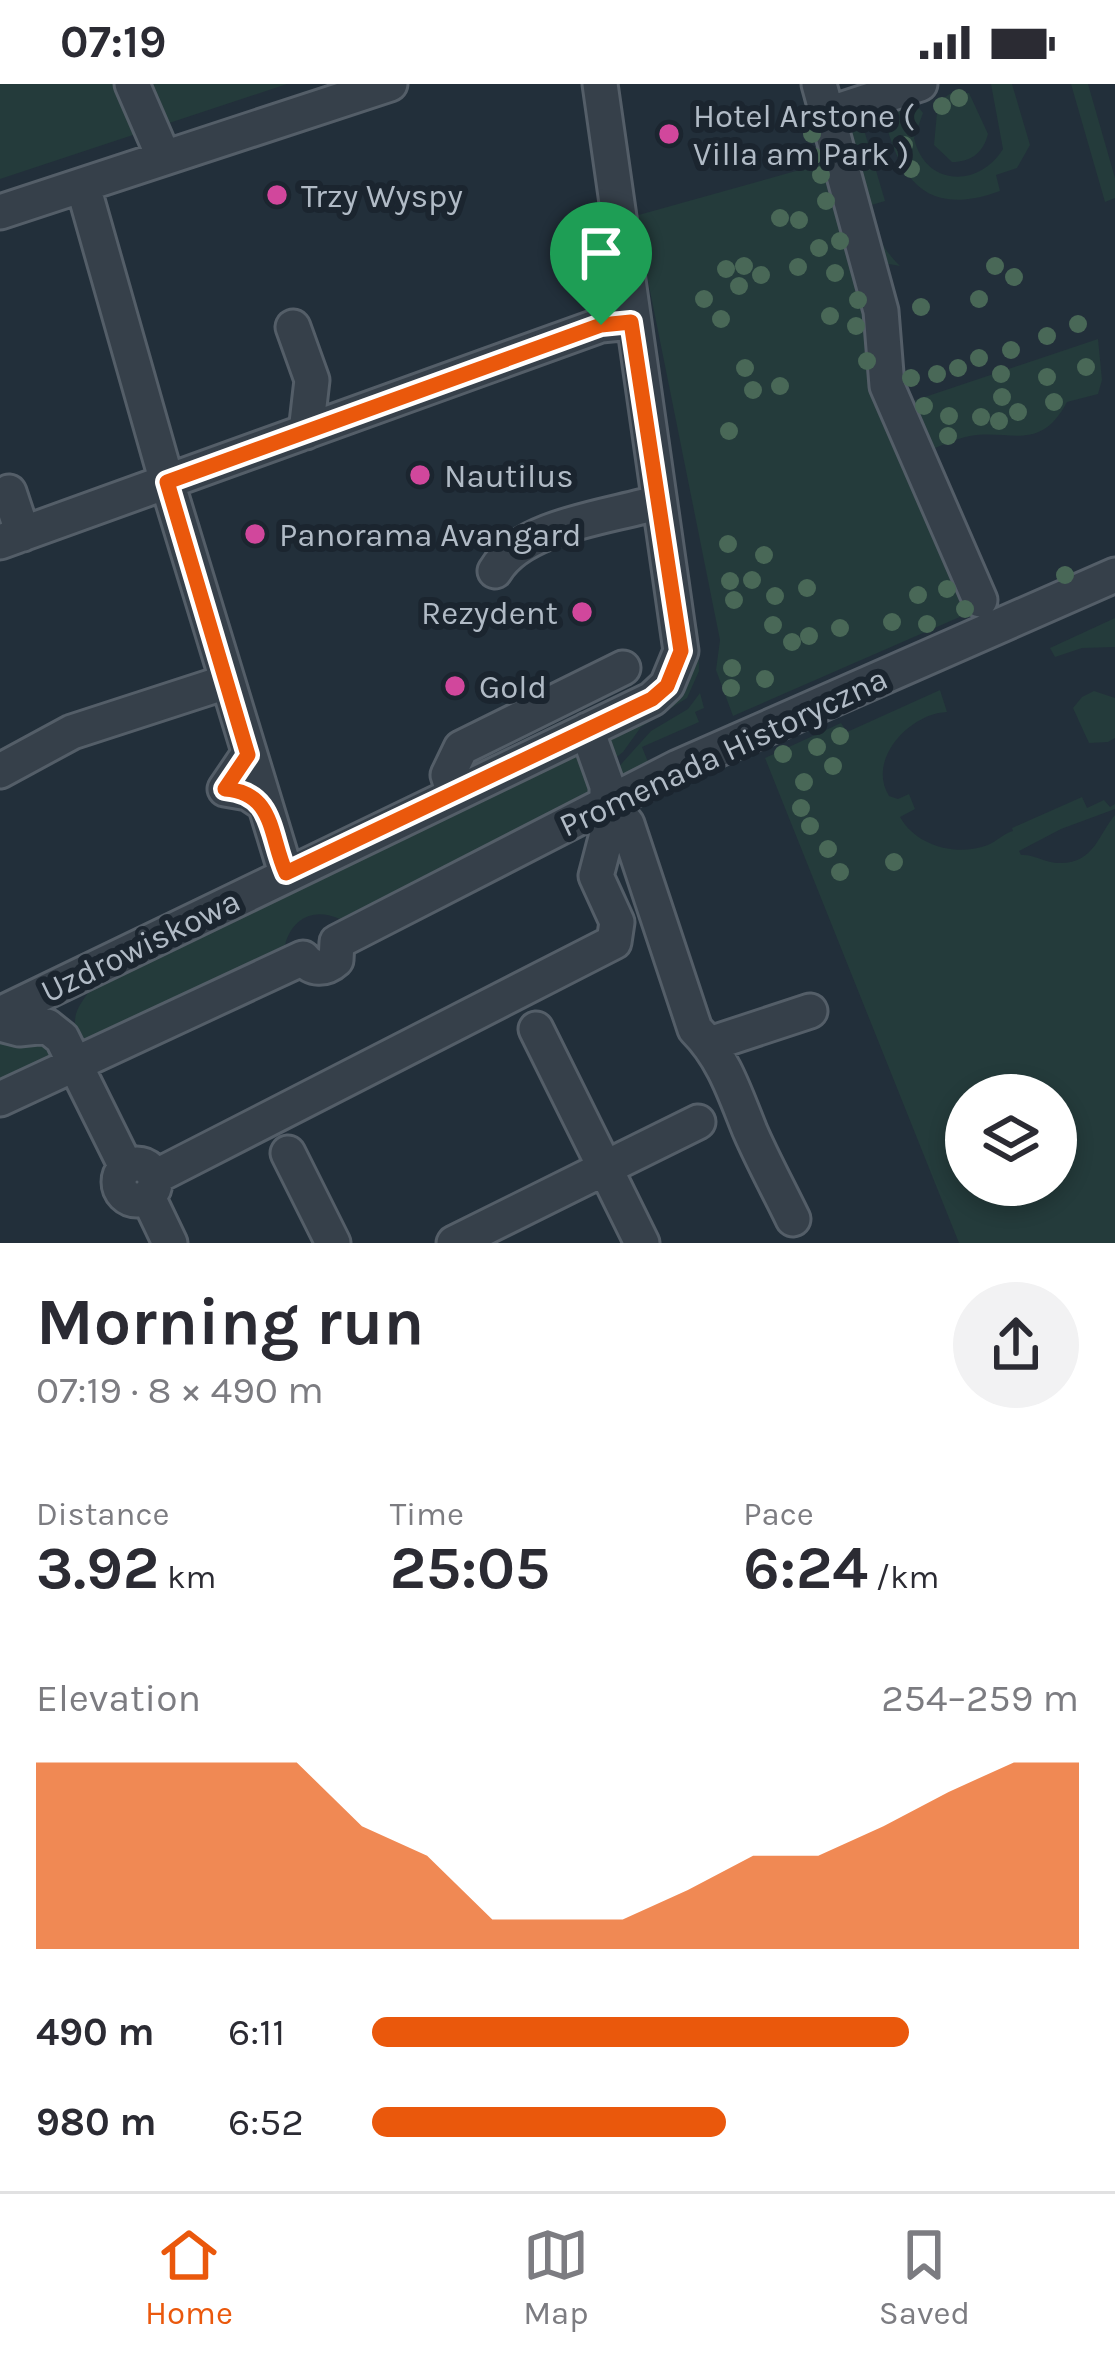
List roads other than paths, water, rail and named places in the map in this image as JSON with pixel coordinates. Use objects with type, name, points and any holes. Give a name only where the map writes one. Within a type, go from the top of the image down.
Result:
[{"type":"street","points":[[132,84],[164,158]]},
{"type":"street","points":[[0,212],[390,84]]},
{"type":"street","points":[[495,571],[505,554],[534,538],[658,502],[600,84]]},
{"type":"street","points":[[920,84],[824,99],[881,311],[887,386],[980,600]]},
{"type":"street","points":[[83,185],[286,873]]},
{"type":"street","points":[[8,493],[12,538],[601,325],[631,322]]},
{"type":"street","points":[[293,327],[312,380],[306,432]]},
{"type":"street","name":"Uzdrowiskowa","points":[[0,1014],[652,699],[667,686],[681,651],[658,502]]},
{"type":"street","name":"Promenada Historyczna","points":[[0,1099],[68,1050],[303,958],[312,967],[331,965],[338,942],[608,801],[1115,575]]},
{"type":"street","points":[[454,794],[448,775],[461,748],[623,668]]},
{"type":"street","points":[[0,771],[72,732],[226,682]]},
{"type":"street","points":[[143,1180],[605,950],[618,932],[596,877],[607,834],[604,771],[577,735],[564,697]]},
{"type":"street","points":[[248,755],[216,792],[248,793],[263,803]]},
{"type":"street","points":[[608,801],[627,824],[695,1029],[710,1044],[730,1080],[793,1219]]},
{"type":"street","points":[[68,1050],[65,1016],[78,1000],[85,972]]},
{"type":"street","points":[[710,1044],[810,1011]]},
{"type":"street","points":[[0,1024],[19,1029],[47,1026],[68,1050],[143,1180],[170,1243]]},
{"type":"street","points":[[536,1029],[642,1243]]},
{"type":"street","points":[[475,1238],[698,1122]]},
{"type":"street","points":[[288,1153],[333,1243]]},
{"type":"place","name":"Hotel Arstone ( Villa am Park )","points":[[669,134]]},
{"type":"place","name":"Trzy Wyspy","points":[[277,195]]},
{"type":"place","name":"Nautilus","points":[[420,475]]},
{"type":"place","name":"Panorama Avangard","points":[[255,534]]},
{"type":"place","name":"Rezydent","points":[[582,612]]},
{"type":"place","name":"Gold","points":[[455,686]]}]
